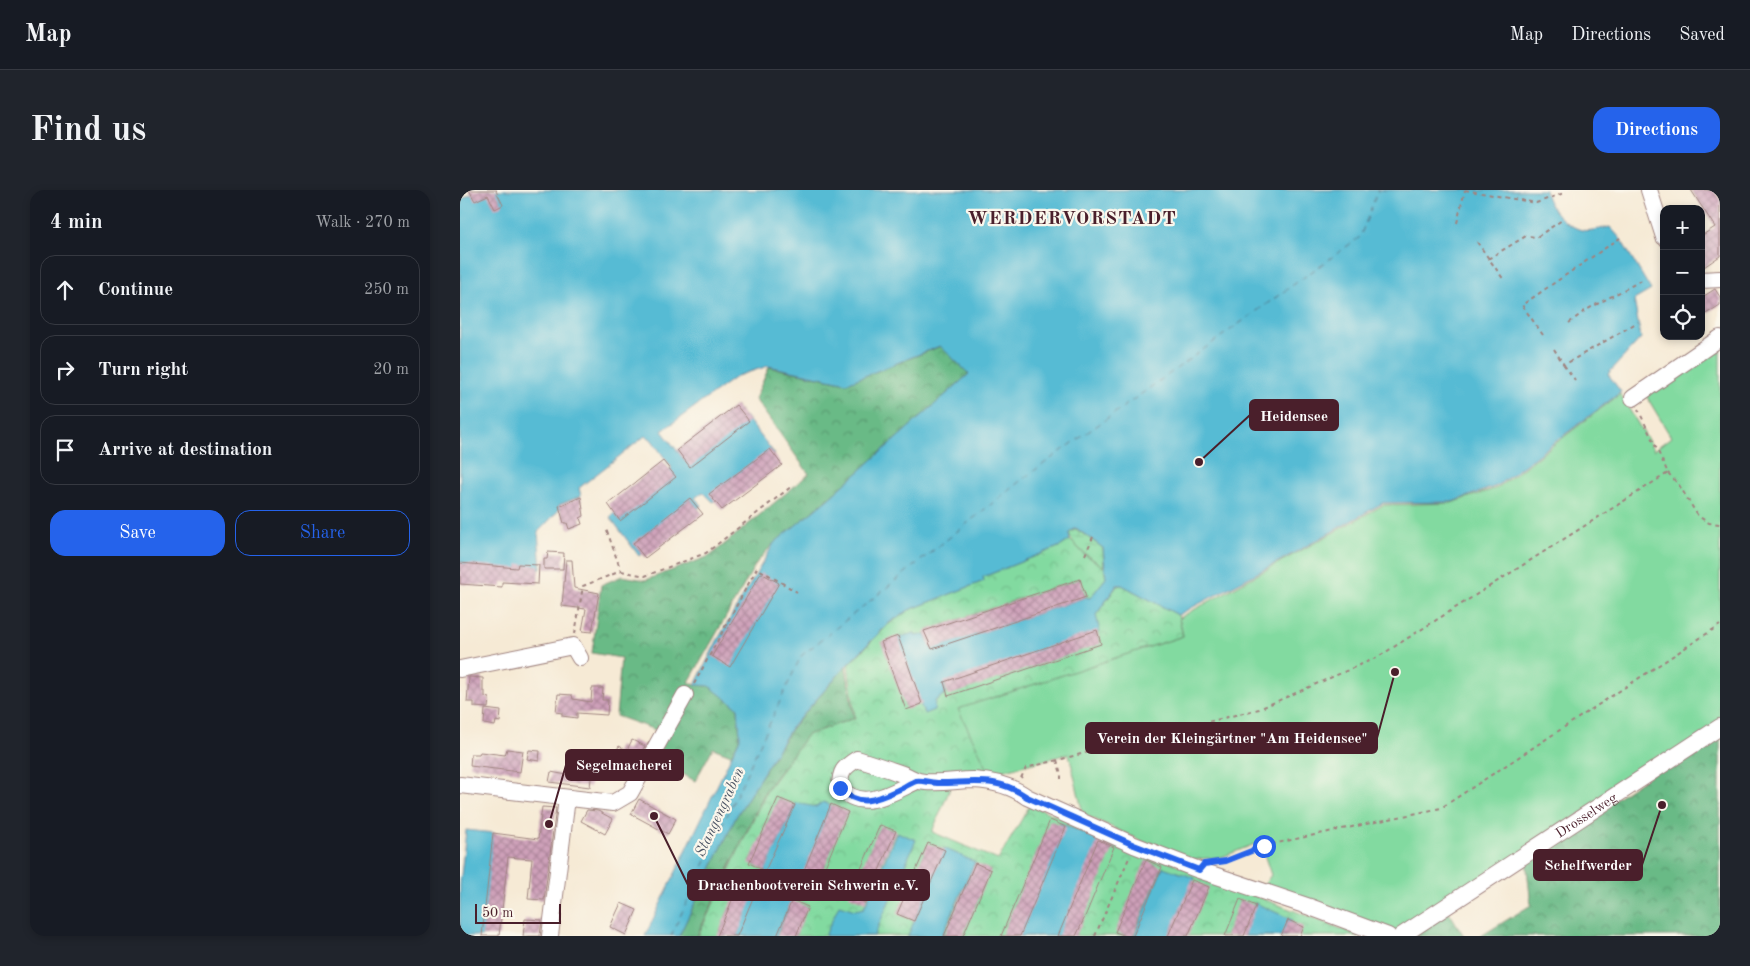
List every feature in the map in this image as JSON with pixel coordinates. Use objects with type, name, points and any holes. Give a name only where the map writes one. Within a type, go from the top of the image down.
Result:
[{"type":"street","points":[[1649,190],[1660,224]]},
{"type":"street","points":[[1705,280],[1720,279]]},
{"type":"street","points":[[1633,398],[1720,338]]},
{"type":"street","points":[[460,669],[576,652]]},
{"type":"street","points":[[460,785],[613,803],[630,793],[689,689]]},
{"type":"street","name":"Drosselweg","points":[[1401,936],[1720,727]]},
{"type":"street","points":[[916,781],[944,783],[972,780],[1016,789],[1027,797],[1134,845],[1199,870],[1310,906],[1388,936]]},
{"type":"street","points":[[550,936],[567,798]]},
{"type":"path","points":[[1457,223],[1465,190],[1536,203],[1564,193]]},
{"type":"path","points":[[1488,259],[1526,236],[1536,237],[1562,220]]},
{"type":"path","points":[[1543,335],[1522,306],[1620,238]]},
{"type":"path","points":[[1477,242],[1504,280]]},
{"type":"path","points":[[1569,323],[1586,310],[1644,279]]},
{"type":"path","points":[[1564,365],[1638,322]]},
{"type":"path","points":[[1554,350],[1575,380]]},
{"type":"path","points":[[1633,398],[1668,473],[1679,485],[1698,516],[1709,523],[1720,524]]},
{"type":"path","points":[[1016,789],[1026,768],[1259,709],[1378,658],[1668,473]]},
{"type":"path","points":[[576,652],[583,586],[621,571],[644,576],[706,553],[792,486]]},
{"type":"path","points":[[606,528],[621,571]]},
{"type":"path","points":[[1085,555],[1093,537]]},
{"type":"path","points":[[689,689],[758,568],[797,592]]},
{"type":"path","points":[[1199,870],[1204,864],[1226,861],[1264,846],[1441,808],[1720,625]]},
{"type":"path","points":[[1058,760],[1061,780]]},
{"type":"path","points":[[1095,936],[1134,845]]},
{"type":"green space","points":[[1720,341],[1720,723],[1397,933],[1264,885],[1271,875],[1260,842],[1222,857],[1184,860],[1083,814],[1069,754],[990,774],[957,709],[1183,636],[1179,618],[1383,505],[1451,503],[1497,488],[1620,394],[1654,450],[1671,437],[1645,394]]},
{"type":"green space","points":[[941,346],[969,374],[828,499],[774,543],[757,562],[689,682],[695,685],[709,686],[738,708],[740,738],[731,755],[713,748],[695,781],[655,758],[667,734],[616,716],[621,658],[592,653],[601,585],[622,576],[646,580],[710,556],[809,474],[755,399],[769,367],[847,383]]},
{"type":"green space","points":[[1076,529],[1103,548],[1104,567],[1074,544],[1069,533]]},
{"type":"green space","points":[[1070,540],[1084,554],[1104,567],[1106,578],[1090,598],[1086,597],[1080,579],[1010,602],[996,609],[995,607],[925,631],[925,634],[916,636],[935,701],[946,693],[944,685],[1014,662],[1096,615],[1117,586],[1122,585],[1178,615],[1183,636],[958,709],[990,774],[954,779],[932,832],[998,860],[1030,805],[1232,887],[1360,936],[698,936],[767,790],[807,735],[855,718],[848,665],[889,624],[909,610],[984,581],[983,577],[1061,546]]},
{"type":"green space","points":[[846,666],[854,718],[807,735],[766,790],[697,936],[679,936],[736,817],[791,729]]},
{"type":"green space","points":[[1720,727],[1720,936],[1481,936],[1531,905],[1526,860]]},
{"type":"green space","points":[[1449,912],[1464,936],[1410,936]]},
{"type":"water","name":"Stangengraben","points":[[480,190],[1545,190],[1553,209],[1563,220],[1576,228],[1592,230],[1610,227],[1620,238],[1651,290],[1634,300],[1641,338],[1608,374],[1621,392],[1497,486],[1452,502],[1383,503],[1178,615],[1122,585],[1117,585],[1096,615],[1100,632],[944,685],[946,693],[935,701],[934,710],[924,714],[896,638],[914,633],[916,636],[925,634],[932,649],[1086,597],[1090,598],[1106,578],[1103,548],[1076,528],[1069,533],[1070,540],[1061,546],[983,577],[984,581],[909,610],[889,623],[847,665],[791,728],[736,817],[679,936],[645,936],[740,738],[738,708],[709,686],[695,685],[717,641],[774,543],[828,499],[969,374],[940,346],[847,383],[768,366],[737,376],[662,431],[686,462],[745,416],[775,454],[713,502],[703,492],[695,498],[702,505],[639,556],[610,517],[672,468],[651,439],[645,436],[579,488],[581,496],[559,505],[559,510],[538,532],[541,569],[460,572],[460,200]]},
{"type":"water","points":[[823,802],[834,806],[776,936],[735,936],[796,803],[816,807]]},
{"type":"water","points":[[1060,823],[1104,841],[1065,936],[1013,936]]},
{"type":"water","points":[[466,830],[494,833],[483,936],[460,936],[460,885]]},
{"type":"water","points":[[897,832],[916,840],[874,936],[825,936],[839,905],[855,910],[864,908]]},
{"type":"water","points":[[944,848],[975,862],[942,936],[908,936]]},
{"type":"water","points":[[1163,867],[1195,878],[1170,936],[1134,936]]},
{"type":"water","points":[[1255,903],[1293,920],[1286,936],[1242,936]]},
{"type":"building","points":[[469,190],[497,190],[503,205],[495,209],[488,195],[475,201]]},
{"type":"building","points":[[1691,190],[1714,190],[1720,200],[1720,256],[1705,266],[1705,233],[1715,227],[1705,212],[1705,205],[1701,205]]},
{"type":"building","points":[[1715,289],[1720,297],[1720,305],[1705,314],[1705,295]]},
{"type":"building","points":[[736,405],[749,421],[690,467],[677,450]]},
{"type":"building","points":[[770,449],[782,465],[722,510],[709,494]]},
{"type":"building","points":[[663,461],[676,477],[620,521],[608,504]]},
{"type":"building","points":[[581,497],[584,516],[580,518],[582,524],[569,529],[567,523],[564,523],[559,506]]},
{"type":"building","points":[[690,498],[703,514],[645,558],[633,543]]},
{"type":"building","points":[[548,552],[564,553],[563,569],[544,569],[544,559],[547,559]]},
{"type":"building","points":[[566,560],[572,560],[574,588],[599,593],[592,632],[582,631],[586,609],[562,606]]},
{"type":"building","points":[[460,563],[517,568],[518,564],[539,565],[538,584],[502,582],[502,587],[460,584]]},
{"type":"building","points":[[761,573],[779,583],[730,667],[712,656]]},
{"type":"building","points":[[1080,579],[1086,597],[932,649],[924,631]]},
{"type":"building","points":[[1097,630],[1101,644],[948,696],[944,682]]},
{"type":"building","points":[[898,636],[922,704],[906,710],[881,642]]},
{"type":"building","points":[[469,677],[483,678],[483,691],[485,691],[485,697],[489,698],[488,708],[474,707],[474,702],[467,702]]},
{"type":"building","points":[[592,688],[603,688],[602,700],[608,700],[607,715],[577,713],[577,718],[562,716],[562,713],[556,712],[558,694],[572,695],[573,699],[591,702]]},
{"type":"building","points":[[485,709],[501,711],[500,722],[496,721],[495,726],[484,724]]},
{"type":"building","points":[[632,740],[645,746],[634,766],[614,755],[619,746],[627,750]]},
{"type":"building","points":[[507,749],[523,751],[520,772],[470,766],[471,754],[479,754],[480,752],[505,755]]},
{"type":"building","points":[[529,750],[540,751],[539,761],[527,759]]},
{"type":"building","points":[[568,767],[592,770],[590,787],[549,782],[551,772],[567,775]]},
{"type":"building","points":[[778,798],[795,805],[765,871],[749,863]]},
{"type":"building","points":[[639,799],[676,819],[668,834],[631,814]]},
{"type":"building","points":[[831,804],[848,812],[814,893],[798,885]]},
{"type":"building","points":[[542,807],[556,808],[544,900],[528,899],[532,859],[508,857],[499,936],[482,936],[493,833],[538,839]]},
{"type":"building","points":[[587,810],[598,811],[613,819],[605,834],[581,821]]},
{"type":"building","points":[[1050,820],[1066,827],[1020,936],[1001,936]]},
{"type":"building","points":[[880,825],[896,831],[865,903],[849,896]]},
{"type":"building","points":[[1098,840],[1114,847],[1084,919],[1076,936],[1058,936]]},
{"type":"building","points":[[928,843],[945,850],[914,921],[897,914]]},
{"type":"building","points":[[1146,860],[1162,867],[1133,936],[1126,936],[1115,932]]},
{"type":"building","points":[[975,863],[991,870],[963,936],[944,936]]},
{"type":"building","points":[[741,879],[758,886],[737,936],[717,936]]},
{"type":"building","points":[[1192,880],[1209,887],[1188,936],[1168,936]]},
{"type":"building","points":[[1240,899],[1256,906],[1244,936],[1225,936]]},
{"type":"building","points":[[792,900],[808,907],[796,936],[777,936]]},
{"type":"building","points":[[621,903],[637,910],[626,935],[610,927]]},
{"type":"building","points":[[525,919],[542,920],[540,936],[523,936]]},
{"type":"building","points":[[1288,920],[1304,927],[1300,936],[1281,936]]},
{"type":"ferry route","points":[[671,936],[801,656],[1024,478],[1360,237],[1378,190]]},
{"type":"place","name":"Heidensee","points":[[1199,462]]},
{"type":"place","name":"Verein der Kleingärtner \"Am Heidensee\"","points":[[1395,672]]},
{"type":"place","name":"Schelfwerder","points":[[1662,805]]},
{"type":"place","name":"Drachenbootverein Schwerin e.V.","points":[[654,816]]},
{"type":"place","name":"Segelmacherei","points":[[549,824]]},
{"type":"district","name":"WERDERVORSTADT","points":[[1072,217]]},
{"type":"route","points":[[840,788],[847,795],[864,801],[878,798],[916,781],[952,783],[972,780],[992,783],[1016,789],[1027,797],[1134,845],[1199,870],[1204,864],[1226,861],[1264,846]]}]
